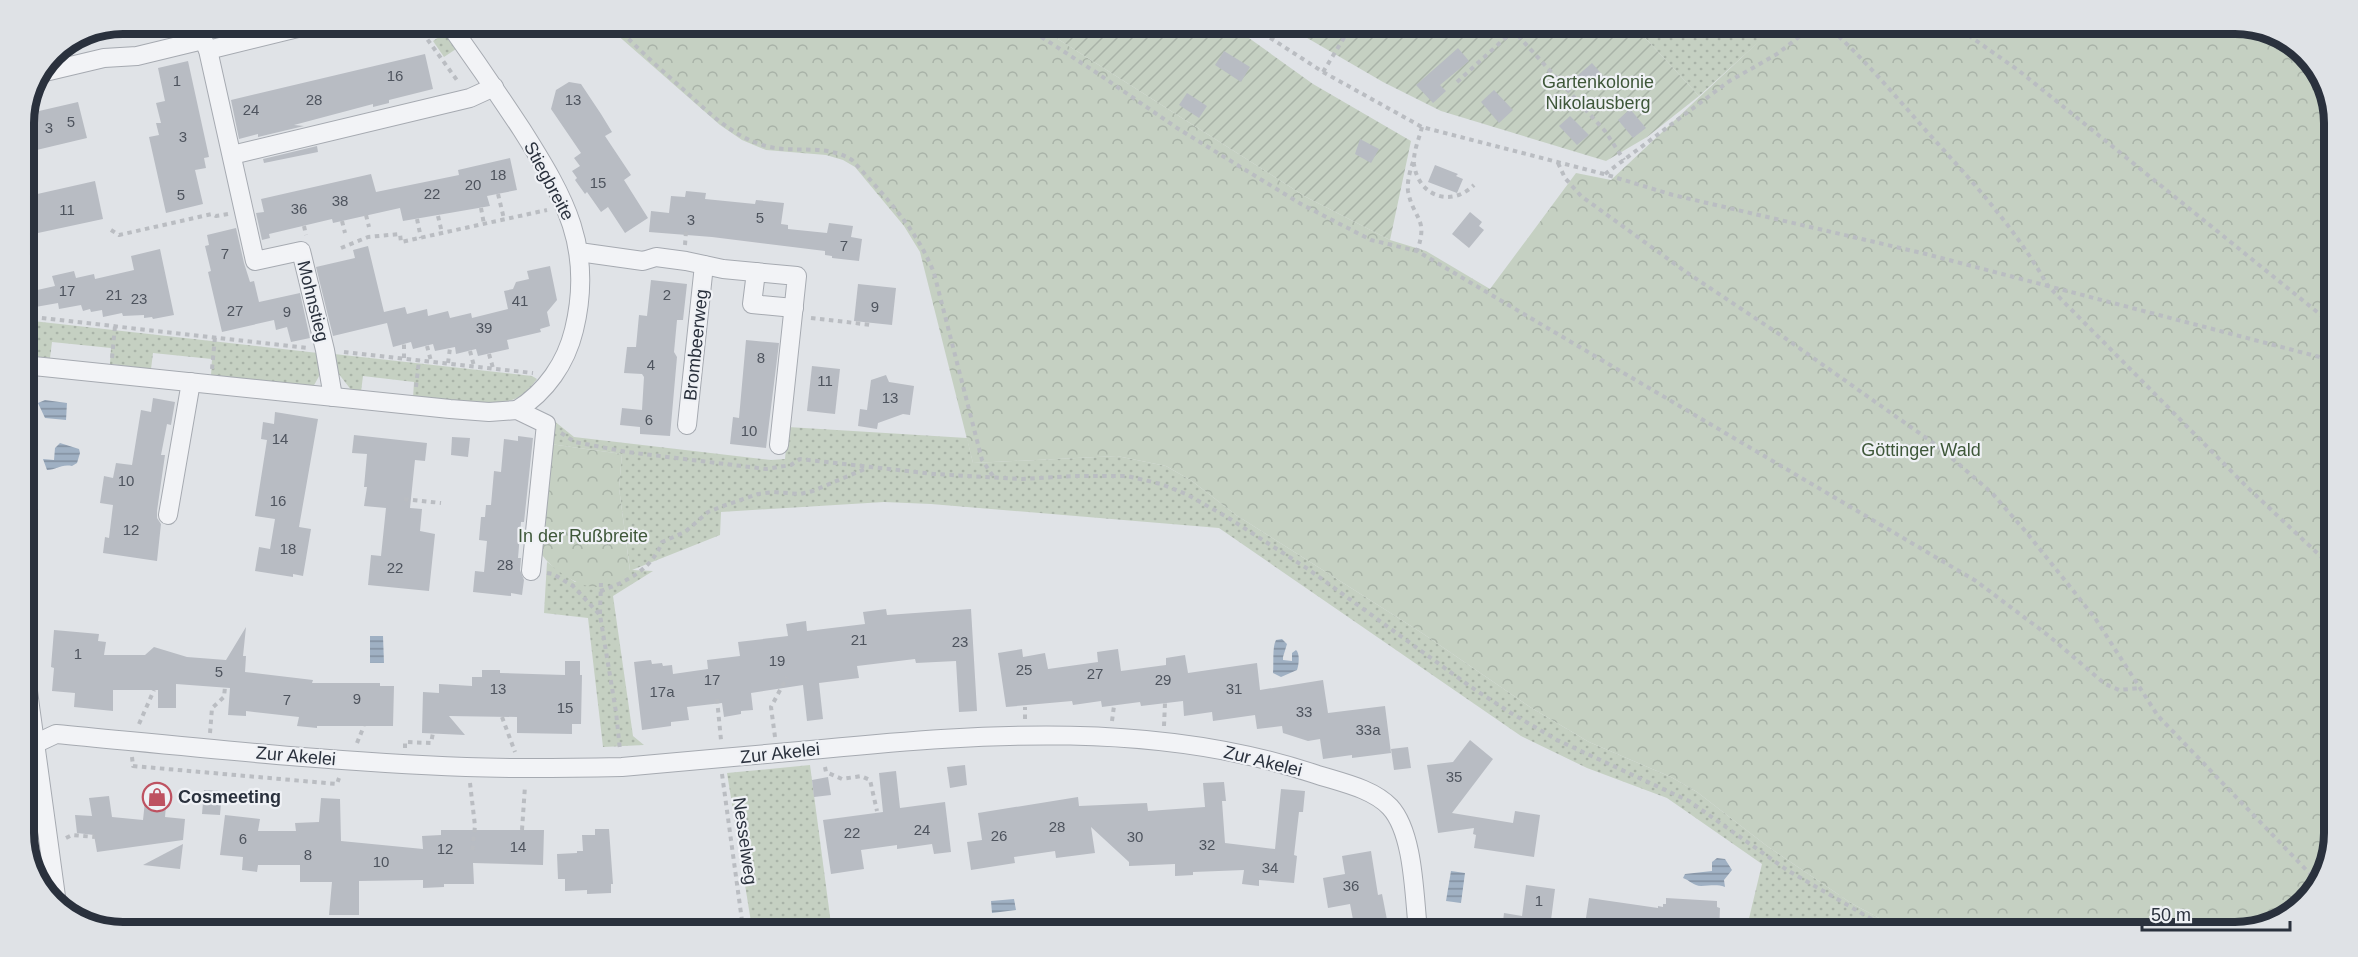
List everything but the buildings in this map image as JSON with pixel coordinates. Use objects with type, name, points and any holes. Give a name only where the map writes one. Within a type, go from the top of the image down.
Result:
[{"type":"street","points":[[52,70],[104,58],[137,56],[203,40],[208,50],[273,34]]},
{"type":"street","name":"Stiegbreite","points":[[456,34],[542,160],[566,205],[579,252],[578,315],[568,347],[543,390],[517,410]]},
{"type":"street","name":"Mohnstieg","points":[[208,50],[255,261],[301,251],[325,350],[333,397]]},
{"type":"street","points":[[232,154],[470,98],[494,87]]},
{"type":"street","name":"Brombeerweg","points":[[579,252],[643,261],[656,257],[797,276],[779,445]]},
{"type":"street","name":"Brombeerweg","points":[[687,425],[704,265]]},
{"type":"street","points":[[756,272],[752,304],[793,310]]},
{"type":"street","points":[[35,366],[414,406],[489,412],[517,410],[546,424],[531,571]]},
{"type":"street","points":[[168,515],[191,382]]},
{"type":"street","name":"Zur Akelei","points":[[35,745],[56,734],[209,749],[469,767],[622,767],[898,741],[1004,735],[1136,738],[1194,745],[1304,770],[1376,796],[1390,807],[1398,818],[1405,836],[1417,922]]},
{"type":"street","points":[[35,777],[54,889]]},
{"type":"path","points":[[424,34],[470,98]]},
{"type":"path","points":[[624,34],[708,112],[743,138],[768,147],[828,151],[852,160],[908,225],[926,250],[934,273],[982,460],[993,477]]},
{"type":"path","points":[[1036,34],[1177,128],[1301,204],[1371,240],[1417,251],[1976,581],[2049,636],[2105,684],[2119,690],[2140,688]]},
{"type":"path","points":[[1264,34],[1323,72],[1422,127],[1604,174],[1674,195],[1926,254],[2323,358]]},
{"type":"path","points":[[1323,72],[1346,34]]},
{"type":"path","points":[[1457,82],[1508,34]]},
{"type":"path","points":[[1518,34],[1605,131],[1624,160]]},
{"type":"path","points":[[1604,174],[1728,82],[1777,54],[1803,34]]},
{"type":"path","points":[[1836,34],[1891,91],[1974,184],[2029,251],[2048,286],[2248,488],[2324,559]]},
{"type":"path","points":[[1966,34],[2018,70],[2323,317]]},
{"type":"path","points":[[1417,251],[1423,231],[1408,194],[1408,186],[1422,127]]},
{"type":"path","points":[[1414,158],[1416,173],[1420,180],[1438,196],[1446,198],[1460,196],[1474,185]]},
{"type":"path","points":[[1558,162],[1565,178],[1581,196],[1854,386],[1965,469],[1992,494],[2034,541],[2096,618],[2158,716],[2313,877]]},
{"type":"path","points":[[498,194],[504,219]]},
{"type":"path","points":[[341,248],[368,237],[399,234],[401,242],[566,205]]},
{"type":"path","points":[[481,208],[484,224]]},
{"type":"path","points":[[111,230],[119,235],[212,214],[216,216],[244,210]]},
{"type":"path","points":[[366,215],[369,227]]},
{"type":"path","points":[[438,216],[442,233]]},
{"type":"path","points":[[417,219],[421,238]]},
{"type":"path","points":[[342,221],[345,233]]},
{"type":"path","points":[[793,310],[814,319],[872,325]]},
{"type":"path","points":[[35,317],[553,375]]},
{"type":"path","points":[[110,374],[115,326]]},
{"type":"path","points":[[210,384],[215,338]]},
{"type":"path","points":[[404,344],[404,358]]},
{"type":"path","points":[[427,346],[431,361]]},
{"type":"path","points":[[448,363],[450,348]]},
{"type":"path","points":[[470,351],[474,366]]},
{"type":"path","points":[[489,354],[493,368]]},
{"type":"path","points":[[414,406],[419,360]]},
{"type":"path","points":[[546,424],[576,442],[627,452],[766,469],[791,465],[800,459],[934,474],[1022,479],[1127,476],[1161,484],[1186,494],[1227,517],[1308,569],[1471,687],[1511,713],[1557,740],[1689,801],[1786,870],[1877,922]]},
{"type":"path","points":[[600,591],[640,573],[658,553],[662,542],[685,532],[708,512],[758,494],[773,492],[800,494],[813,491],[868,467]]},
{"type":"path","points":[[404,499],[441,503]]},
{"type":"path","points":[[531,571],[553,574],[573,586],[600,615]]},
{"type":"path","points":[[601,583],[600,615],[616,712],[622,767]]},
{"type":"path","points":[[776,753],[771,706],[786,684],[787,677]]},
{"type":"path","points":[[209,749],[212,708],[224,697],[225,687]]},
{"type":"path","points":[[154,690],[132,741],[133,766],[337,784],[342,759]]},
{"type":"path","name":"Nesselweg","points":[[717,699],[722,734],[720,759],[741,922]]},
{"type":"path","points":[[502,717],[520,767],[522,830]]},
{"type":"path","points":[[823,748],[826,772],[842,779],[861,776],[870,780],[877,811]]},
{"type":"path","points":[[469,767],[475,826],[472,853]]},
{"type":"path","points":[[72,835],[95,837]]},
{"type":"green space","points":[[446,34],[456,49],[444,57],[433,41]]},
{"type":"green space","name":"Göttinger Wald","points":[[616,34],[1050,34],[1306,197],[1390,240],[1426,251],[1490,289],[1576,173],[1611,180],[1767,34],[2235,34],[2269,41],[2289,53],[2305,69],[2317,89],[2323,117],[2324,834],[2317,868],[2301,892],[2284,908],[2252,921],[1886,922],[1851,903],[1767,846],[1697,792],[1671,777],[1589,742],[1530,707],[1422,633],[1236,515],[1192,481],[1166,466],[1117,456],[973,463],[920,252],[904,226],[855,167],[843,160],[826,155],[766,150],[742,140],[720,125]]},
{"type":"green space","points":[[1050,34],[1243,34],[1313,84],[1411,141],[1390,240],[1306,197]]},
{"type":"green space","name":"Gartenkolonie Nikolausberg","points":[[1300,34],[1642,34],[1699,96],[1647,137],[1606,161],[1441,111],[1383,82]]},
{"type":"green space","points":[[1642,34],[1768,34],[1699,96]]},
{"type":"green space","points":[[35,321],[318,353],[323,369],[313,387],[211,376],[212,359],[153,353],[151,369],[110,364],[111,348],[52,342],[50,358],[35,356]]},
{"type":"green space","points":[[334,354],[532,376],[537,379],[521,396],[498,403],[483,404],[413,398],[414,382],[363,376],[361,392],[352,391],[338,373]]},
{"type":"green space","points":[[553,420],[574,437],[771,460],[785,459],[788,427],[967,438],[973,463],[1117,456],[1166,466],[1192,481],[1236,515],[1422,633],[1530,707],[1589,742],[1671,777],[1697,792],[1767,846],[1851,903],[1886,922],[1748,922],[1762,864],[1667,798],[1587,768],[1521,736],[1219,528],[884,502],[721,512],[720,535],[632,570],[653,571],[613,596],[633,736],[644,745],[603,747],[588,618],[544,613],[547,562],[575,582],[630,570],[619,488],[622,454],[550,444]]},
{"type":"green space","name":"In der Rußbreite","points":[[550,444],[622,454],[619,488],[630,571],[610,583],[597,587],[572,580],[549,563],[539,550]]},
{"type":"green space","points":[[810,765],[831,922],[751,922],[727,773]]},
{"type":"water","points":[[45,400],[67,403],[66,420],[45,418],[38,403]]},
{"type":"water","points":[[60,443],[79,449],[77,463],[47,470],[43,459],[54,460],[55,448]]},
{"type":"water","points":[[370,636],[383,636],[384,663],[370,663]]},
{"type":"water","points":[[1282,639],[1287,644],[1283,660],[1292,661],[1292,653],[1296,650],[1299,659],[1297,670],[1281,677],[1273,673],[1273,656],[1276,640]]},
{"type":"water","points":[[1717,858],[1725,859],[1732,870],[1724,880],[1725,887],[1698,886],[1683,878],[1685,874],[1712,871],[1712,862]]},
{"type":"water","points":[[1451,871],[1465,873],[1461,903],[1446,901]]},
{"type":"water","points":[[1014,899],[1016,910],[992,913],[991,901]]},
{"type":"place","name":"Cosmeeting","points":[[157,797]]}]
